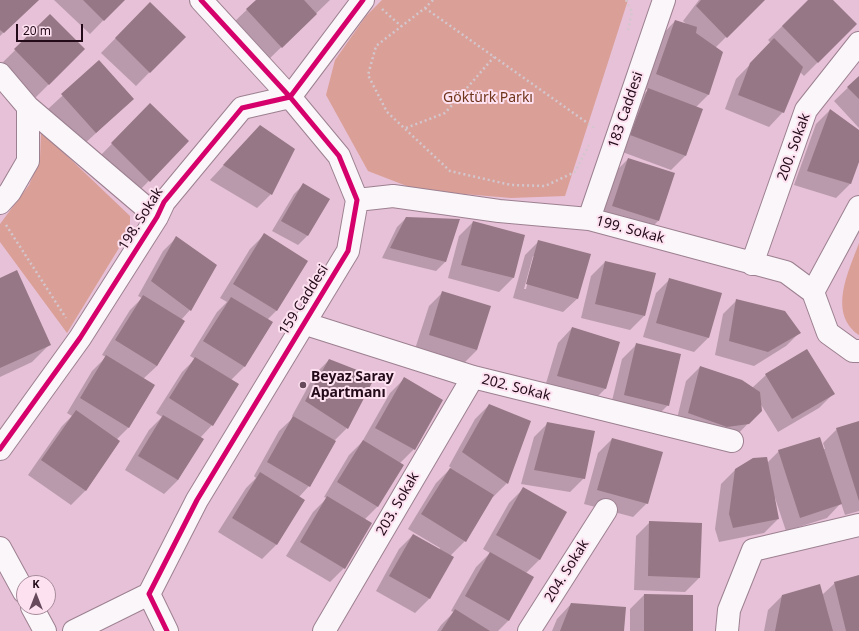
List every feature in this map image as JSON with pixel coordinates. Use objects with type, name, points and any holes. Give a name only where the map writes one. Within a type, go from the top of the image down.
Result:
[{"type":"street","points":[[201,0],[290,97],[339,156],[358,200]]},
{"type":"street","name":"183 Caddesi","points":[[588,219],[664,0]]},
{"type":"street","points":[[290,97],[370,3]]},
{"type":"street","name":"200. Sokak","points":[[752,264],[806,110],[859,43]]},
{"type":"street","points":[[0,74],[28,107],[157,217]]},
{"type":"street","name":"198. Sokak","points":[[0,449],[80,338],[157,217],[164,202],[242,108],[290,97]]},
{"type":"street","points":[[2,213],[10,192],[28,161],[28,107]]},
{"type":"street","name":"199. Sokak","points":[[358,200],[393,196],[499,211],[588,219],[786,272],[813,292]]},
{"type":"street","name":"159 Caddesi","points":[[149,594],[197,500],[348,251],[358,200]]},
{"type":"street","points":[[859,207],[813,292],[828,333],[853,351],[859,351]]},
{"type":"street","name":"202. Sokak","points":[[303,323],[473,377],[732,441]]},
{"type":"street","name":"203. Sokak","points":[[324,631],[473,377]]},
{"type":"street","name":"204. Sokak","points":[[529,631],[606,510]]},
{"type":"street","points":[[727,631],[729,610],[753,550],[859,526]]},
{"type":"street","points":[[0,548],[16,577]]},
{"type":"street","points":[[74,631],[149,594],[167,631]]},
{"type":"street","points":[[36,615],[45,631]]},
{"type":"path","points":[[433,0],[425,8],[376,46],[368,74],[387,112],[406,128],[450,171],[510,185],[545,186],[575,172],[590,144]]},
{"type":"path","points":[[626,0],[632,12],[627,36]]},
{"type":"path","points":[[370,3],[401,26]]},
{"type":"path","points":[[425,8],[597,130],[600,123]]},
{"type":"path","points":[[406,128],[445,113],[494,57]]},
{"type":"path","points":[[2,213],[80,338]]},
{"type":"green space","name":"Göktürk Parkı","points":[[382,0],[628,0],[565,196],[511,198],[417,190],[368,171],[326,95],[335,60],[366,16]]},
{"type":"green space","points":[[41,131],[130,216],[130,230],[67,333],[0,242],[0,224],[29,185],[40,159]]},
{"type":"green space","points":[[859,243],[859,335],[849,326],[844,315],[842,304],[846,279]]},
{"type":"building","points":[[0,0],[39,0],[4,33],[0,30]]},
{"type":"building","points":[[83,0],[125,0],[104,21]]},
{"type":"building","points":[[256,0],[304,0],[317,14],[282,48],[246,9]]},
{"type":"building","points":[[701,0],[765,0],[727,38],[696,6]]},
{"type":"building","points":[[808,0],[833,0],[857,24],[818,63],[782,26]]},
{"type":"building","points":[[150,2],[186,37],[150,73],[115,38]]},
{"type":"building","points":[[50,14],[85,49],[49,85],[14,49]]},
{"type":"building","points":[[675,20],[697,27],[696,33],[723,52],[709,95],[656,74]]},
{"type":"building","points":[[774,38],[803,67],[784,113],[738,95],[750,63]]},
{"type":"building","points":[[99,60],[134,99],[96,133],[61,94]]},
{"type":"building","points":[[859,76],[859,99],[847,87]]},
{"type":"building","points":[[648,88],[703,109],[686,156],[630,135]]},
{"type":"building","points":[[150,103],[189,141],[150,182],[111,143]]},
{"type":"building","points":[[830,109],[859,130],[859,162],[851,184],[807,171]]},
{"type":"building","points":[[260,125],[295,149],[272,195],[223,165]]},
{"type":"building","points":[[628,158],[675,173],[659,221],[612,206]]},
{"type":"building","points":[[303,183],[330,199],[308,236],[281,221]]},
{"type":"building","points":[[406,217],[460,219],[446,262],[390,248]]},
{"type":"building","points":[[473,221],[525,235],[514,278],[461,265]]},
{"type":"building","points":[[264,233],[308,261],[277,311],[233,284]]},
{"type":"building","points":[[176,236],[217,265],[191,311],[151,281]]},
{"type":"building","points":[[538,240],[591,254],[578,299],[526,284]]},
{"type":"building","points":[[605,261],[656,273],[645,316],[595,304]]},
{"type":"building","points":[[17,270],[51,345],[0,368],[0,278]]},
{"type":"building","points":[[669,278],[722,293],[709,338],[656,323]]},
{"type":"building","points":[[442,291],[491,306],[477,350],[429,335]]},
{"type":"building","points":[[143,295],[185,321],[157,366],[115,340]]},
{"type":"building","points":[[231,297],[273,322],[245,367],[203,341]]},
{"type":"building","points":[[736,299],[785,311],[801,333],[768,352],[729,341]]},
{"type":"building","points":[[572,327],[620,342],[606,389],[557,376]]},
{"type":"building","points":[[636,343],[681,354],[669,406],[624,395]]},
{"type":"building","points":[[807,349],[835,394],[792,419],[765,374]]},
{"type":"building","points":[[106,355],[155,385],[129,428],[80,398]]},
{"type":"building","points":[[195,357],[239,384],[213,426],[169,398]]},
{"type":"building","points":[[329,359],[375,377],[348,429],[305,401]]},
{"type":"building","points":[[700,366],[742,380],[760,392],[762,411],[749,424],[727,427],[688,413]]},
{"type":"building","points":[[404,377],[443,400],[415,450],[375,428]]},
{"type":"building","points":[[489,404],[531,421],[508,484],[462,452]]},
{"type":"building","points":[[76,410],[120,441],[86,491],[41,460]]},
{"type":"building","points":[[163,415],[204,439],[178,480],[138,456]]},
{"type":"building","points":[[293,416],[336,441],[310,487],[267,462]]},
{"type":"building","points":[[859,421],[859,501],[836,428]]},
{"type":"building","points":[[547,422],[595,431],[585,479],[534,470]]},
{"type":"building","points":[[820,437],[842,504],[800,518],[778,450]]},
{"type":"building","points":[[612,438],[663,452],[648,504],[597,490]]},
{"type":"building","points":[[363,440],[404,465],[378,507],[337,482]]},
{"type":"building","points":[[767,457],[779,519],[733,528],[729,514],[735,469],[753,458]]},
{"type":"building","points":[[450,468],[494,495],[466,542],[421,514]]},
{"type":"building","points":[[260,472],[305,500],[277,545],[232,518]]},
{"type":"building","points":[[523,487],[567,512],[540,560],[496,535]]},
{"type":"building","points":[[327,496],[372,523],[345,569],[300,542]]},
{"type":"building","points":[[649,521],[702,523],[700,578],[648,576]]},
{"type":"building","points":[[413,534],[454,557],[430,599],[389,576]]},
{"type":"building","points":[[490,552],[534,577],[509,621],[465,596]]},
{"type":"building","points":[[859,575],[859,631],[846,631],[834,582]]},
{"type":"building","points":[[820,584],[833,631],[775,631],[782,595]]},
{"type":"building","points":[[644,594],[693,595],[693,631],[644,631]]},
{"type":"building","points":[[571,603],[626,607],[624,631],[560,631]]},
{"type":"building","points":[[455,609],[490,631],[441,631]]},
{"type":"cycle path","points":[[167,631],[149,594],[197,500],[348,251],[357,200],[339,156],[290,97],[201,0]]},
{"type":"cycle path","points":[[0,449],[80,338],[157,217],[164,202],[242,108],[290,97],[363,0]]},
{"type":"place","name":"Beyaz Saray Apartmanı","points":[[303,385]]}]
